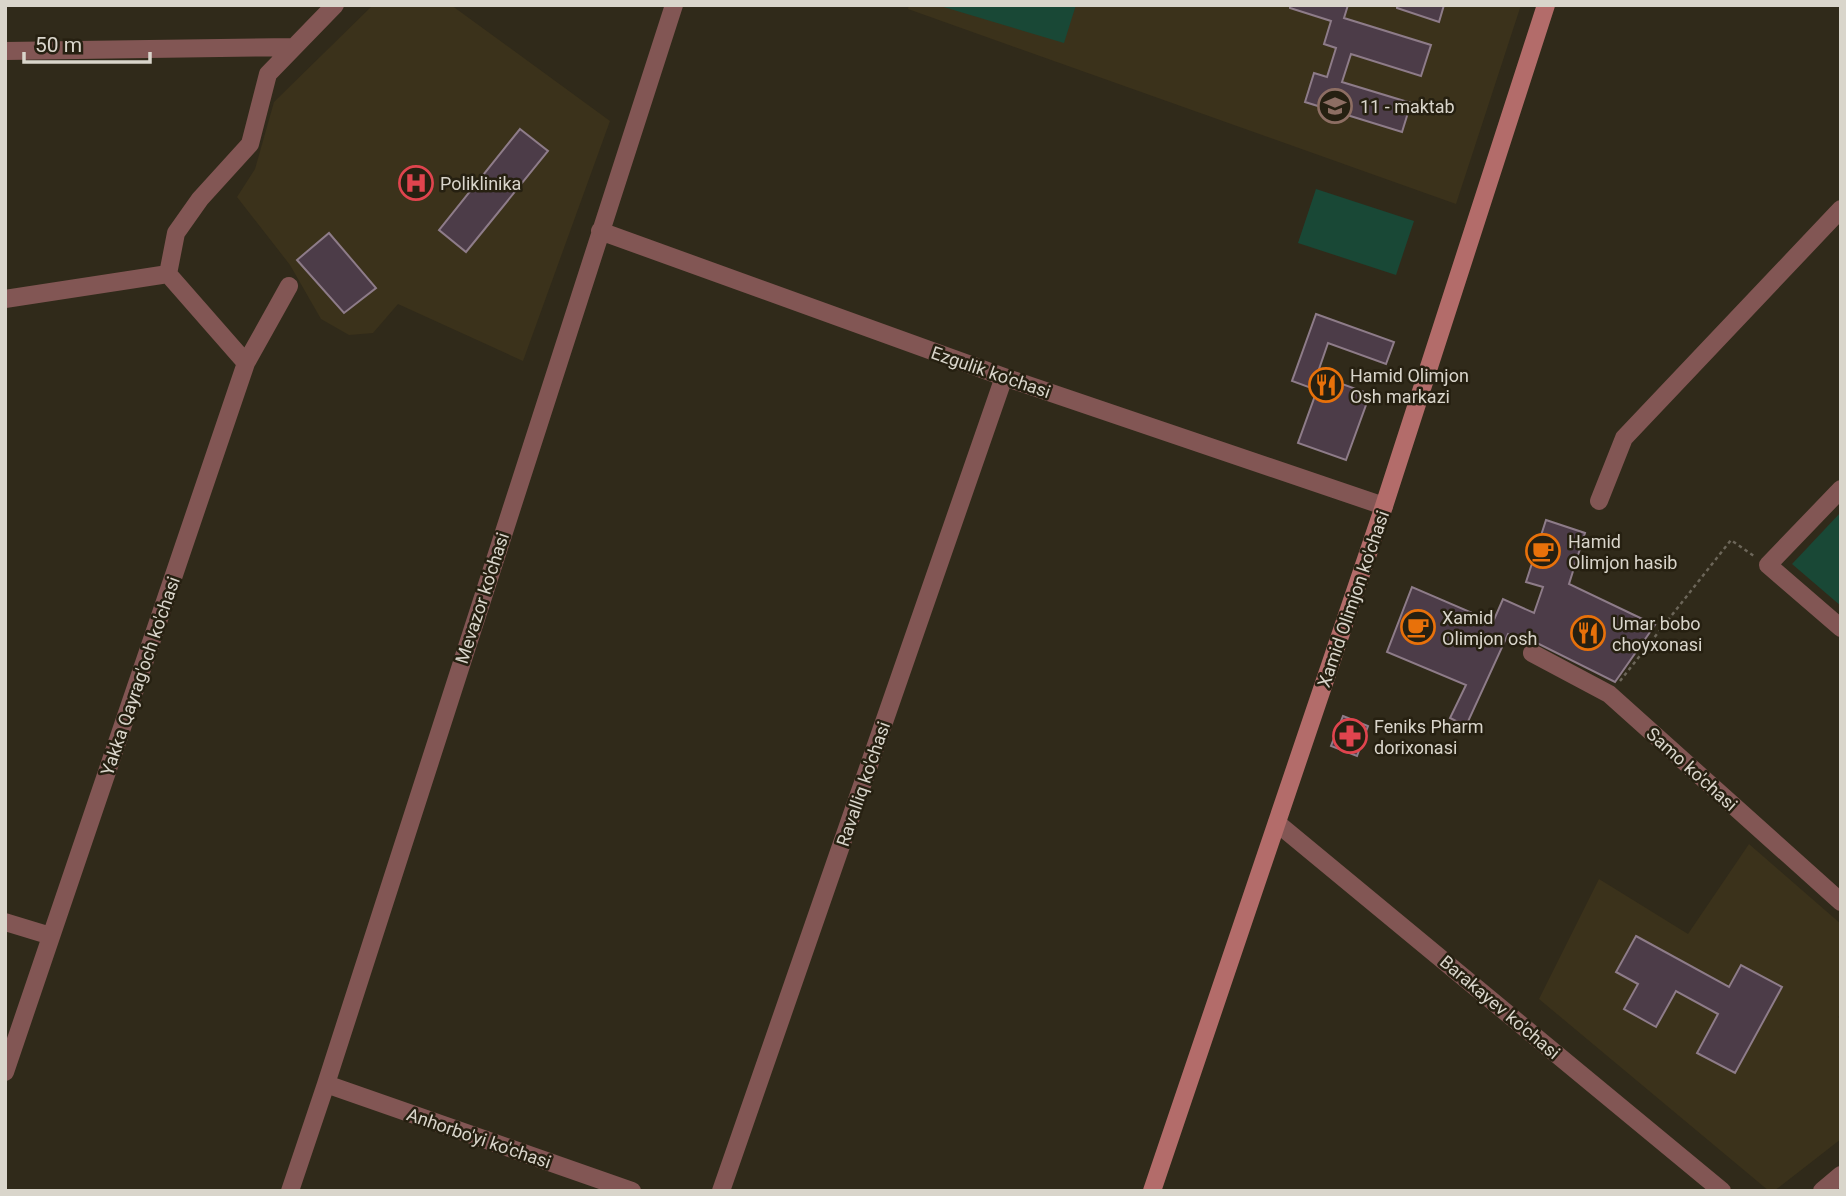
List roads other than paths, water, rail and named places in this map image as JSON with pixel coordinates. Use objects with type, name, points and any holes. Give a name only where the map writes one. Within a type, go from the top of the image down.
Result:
[{"type":"main road","name":"Xamid Olimjon ko'chasi","points":[[1152,1191],[1384,506],[1546,5]]},
{"type":"street","points":[[168,274],[176,233],[200,199],[250,144],[268,74],[335,5]]},
{"type":"street","name":"Mevazor ko'chasi","points":[[290,1191],[674,5]]},
{"type":"street","points":[[5,51],[294,47]]},
{"type":"street","points":[[1600,501],[1624,438],[1841,209]]},
{"type":"street","name":"Ezgulik ko'chasi","points":[[600,231],[1004,377],[1384,506]]},
{"type":"street","points":[[5,299],[168,274]]},
{"type":"street","points":[[168,274],[246,363]]},
{"type":"street","name":"Yakka Qayrag'och ko'chasi","points":[[5,1072],[246,363],[289,286]]},
{"type":"street","name":"Ravalliq ko'chasi","points":[[721,1191],[1004,377]]},
{"type":"street","points":[[1841,489],[1768,565],[1841,628]]},
{"type":"street","name":"Samo ko'chasi","points":[[1532,653],[1609,694],[1841,902]]},
{"type":"street","name":"Barakayev ko'chasi","points":[[1277,822],[1722,1191]]},
{"type":"street","points":[[5,922],[51,936]]},
{"type":"street","name":"Anhorbo'yi ko'chasi","points":[[326,1084],[632,1191]]},
{"type":"street","points":[[1822,1191],[1841,1175]]},
{"type":"place","name":"11 - maktab","points":[[1335,106]]},
{"type":"place","name":"Poliklinika","points":[[416,183]]},
{"type":"place","name":"Hamid Olimjon Osh markazi","points":[[1326,385]]},
{"type":"place","name":"Hamid Olimjon hasib","points":[[1543,551]]},
{"type":"place","name":"Xamid Olimjon osh","points":[[1418,627]]},
{"type":"place","name":"Umar bobo choyxonasi","points":[[1588,633]]},
{"type":"place","name":"Feniks Pharm dorixonasi","points":[[1350,736]]}]
